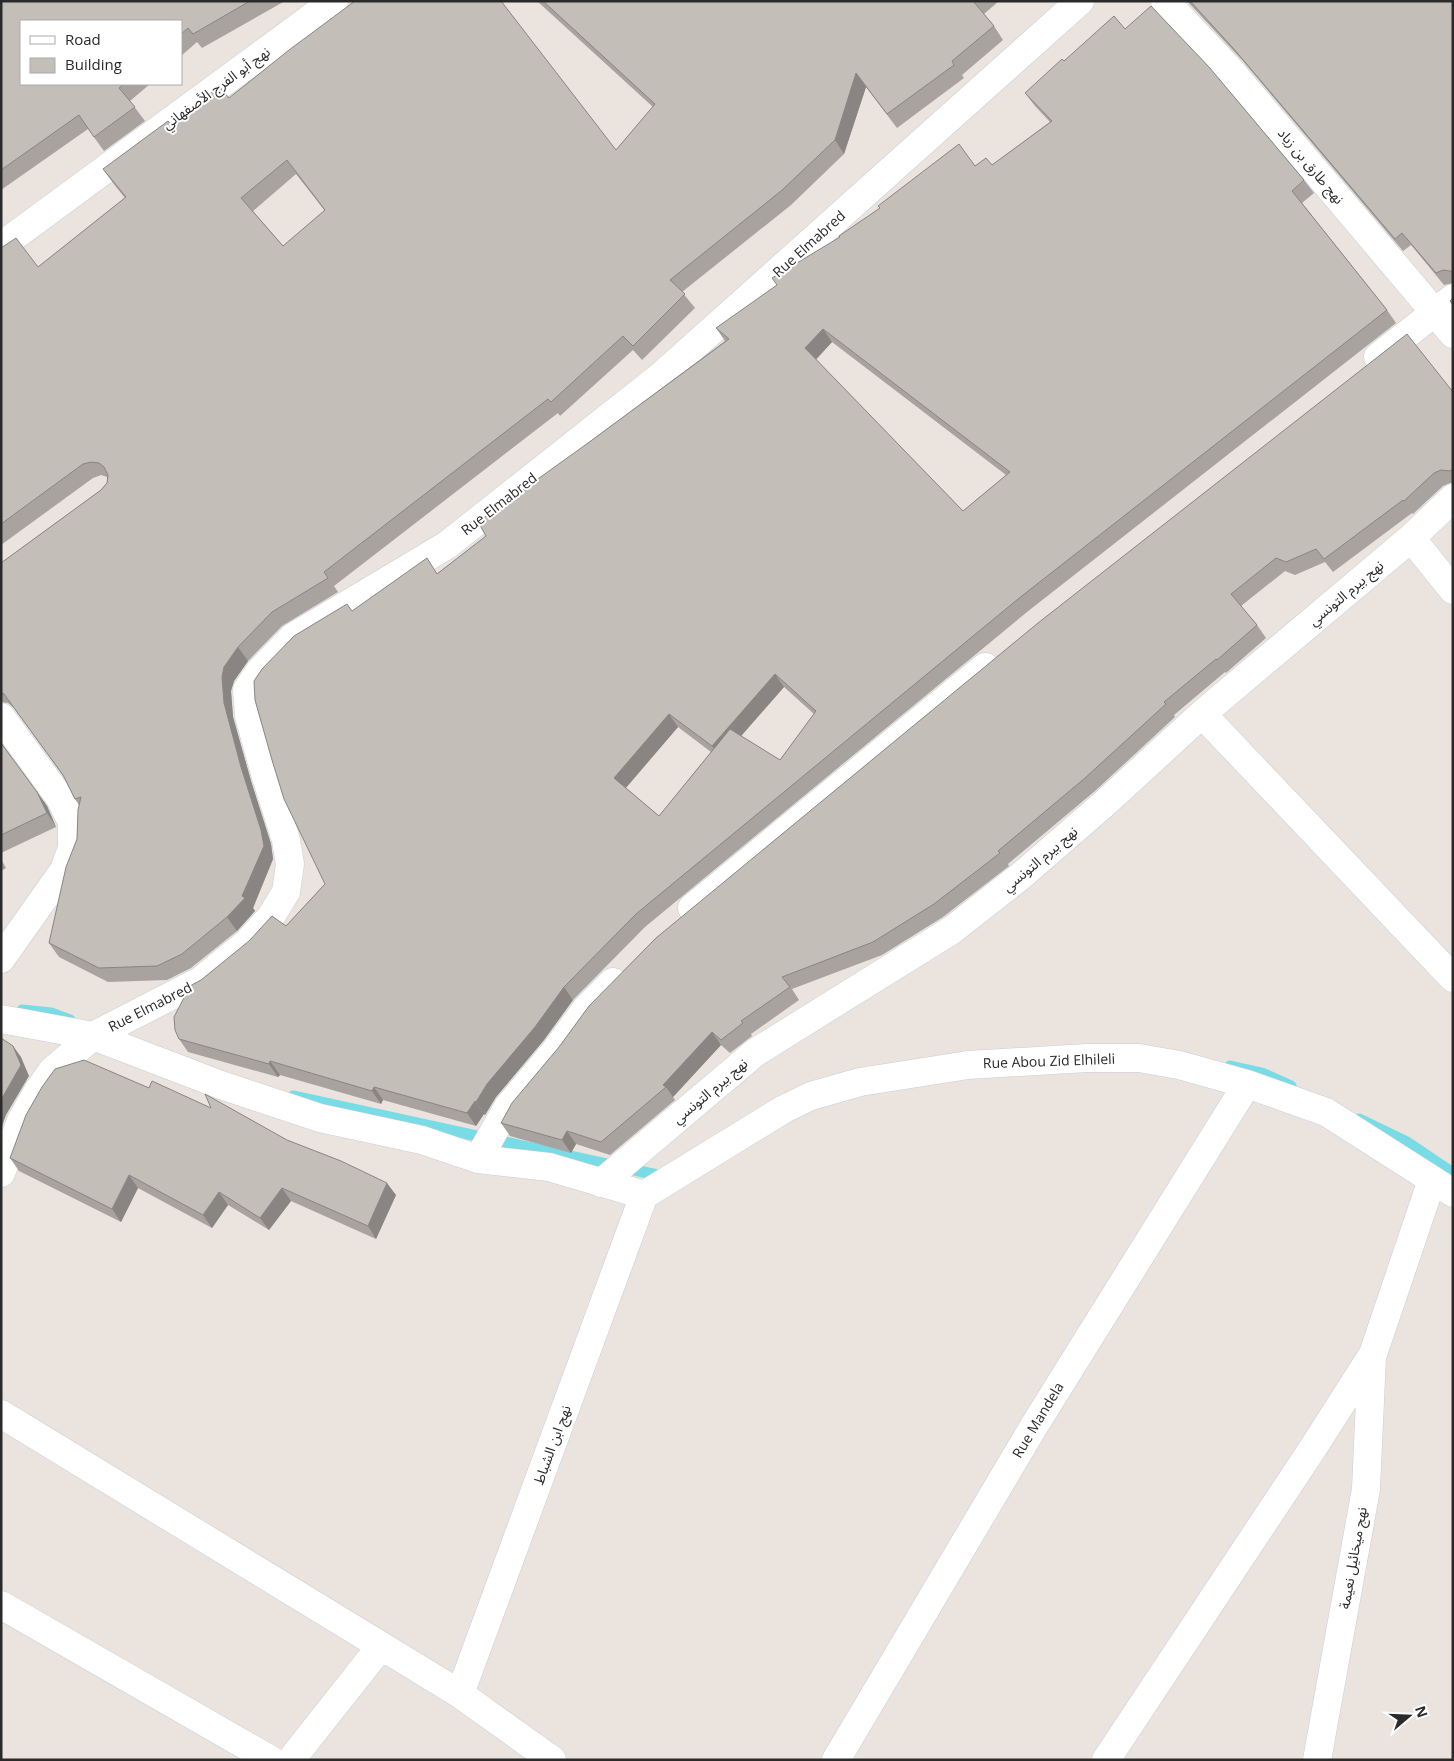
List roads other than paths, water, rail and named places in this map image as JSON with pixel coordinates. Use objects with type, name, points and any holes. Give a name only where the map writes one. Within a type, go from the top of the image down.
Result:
[{"type":"street","name":"نهج أبو الفرج الأصفهاني","points":[[1,246],[334,1]]},
{"type":"street","name":"Rue Elmabred","points":[[1,1173],[21,1121],[52,1071],[93,1036],[200,980],[248,942],[270,918],[286,892],[290,864],[286,840],[249,716],[247,690],[259,672],[293,637],[446,545],[662,375],[1080,1]]},
{"type":"street","name":"نهج طارق بن زياد","points":[[1165,1],[1444,305],[1453,334]]},
{"type":"street","points":[[1357,374],[1444,305]]},
{"type":"street","name":"نهج بيرم التونسي","points":[[601,1183],[756,1052],[960,924],[1022,875],[1105,803],[1202,714],[1411,538],[1453,498]]},
{"type":"street","points":[[1411,538],[1453,590]]},
{"type":"street","points":[[670,927],[1007,649]]},
{"type":"street","points":[[1202,714],[1453,978]]},
{"type":"street","points":[[1,717],[60,798],[72,822],[72,848],[64,870],[1,959]]},
{"type":"street","points":[[478,1159],[508,1107],[556,1050],[586,1009],[628,967]]},
{"type":"street","points":[[1,1019],[93,1036],[222,1085],[320,1118],[422,1140],[478,1159],[549,1167],[644,1195]]},
{"type":"street","name":"Rue Abou Zid Elhileli","points":[[644,1195],[784,1108],[811,1096],[860,1082],[968,1065],[1087,1058],[1139,1058],[1179,1065],[1247,1084],[1326,1112],[1442,1186]]},
{"type":"street","name":"Rue Mandela","points":[[836,1760],[1034,1426],[1247,1084]]},
{"type":"street","points":[[1106,1760],[1373,1354],[1442,1186]]},
{"type":"street","name":"نهج ابن الشباط","points":[[460,1694],[644,1195]]},
{"type":"street","name":"نهج ميخائيل نعيمة","points":[[1317,1760],[1366,1489],[1373,1354]]},
{"type":"street","points":[[1,1414],[460,1694],[552,1760]]},
{"type":"street","points":[[1,1605],[271,1760]]},
{"type":"street","points":[[291,1760],[381,1646]]},
{"type":"waterway","points":[[22,1010],[51,1013],[70,1020]]},
{"type":"waterway","points":[[1230,1066],[1262,1073],[1291,1086]]},
{"type":"waterway","points":[[293,1096],[662,1176],[666,1174]]},
{"type":"waterway","points":[[1359,1119],[1407,1142],[1453,1173]]}]
